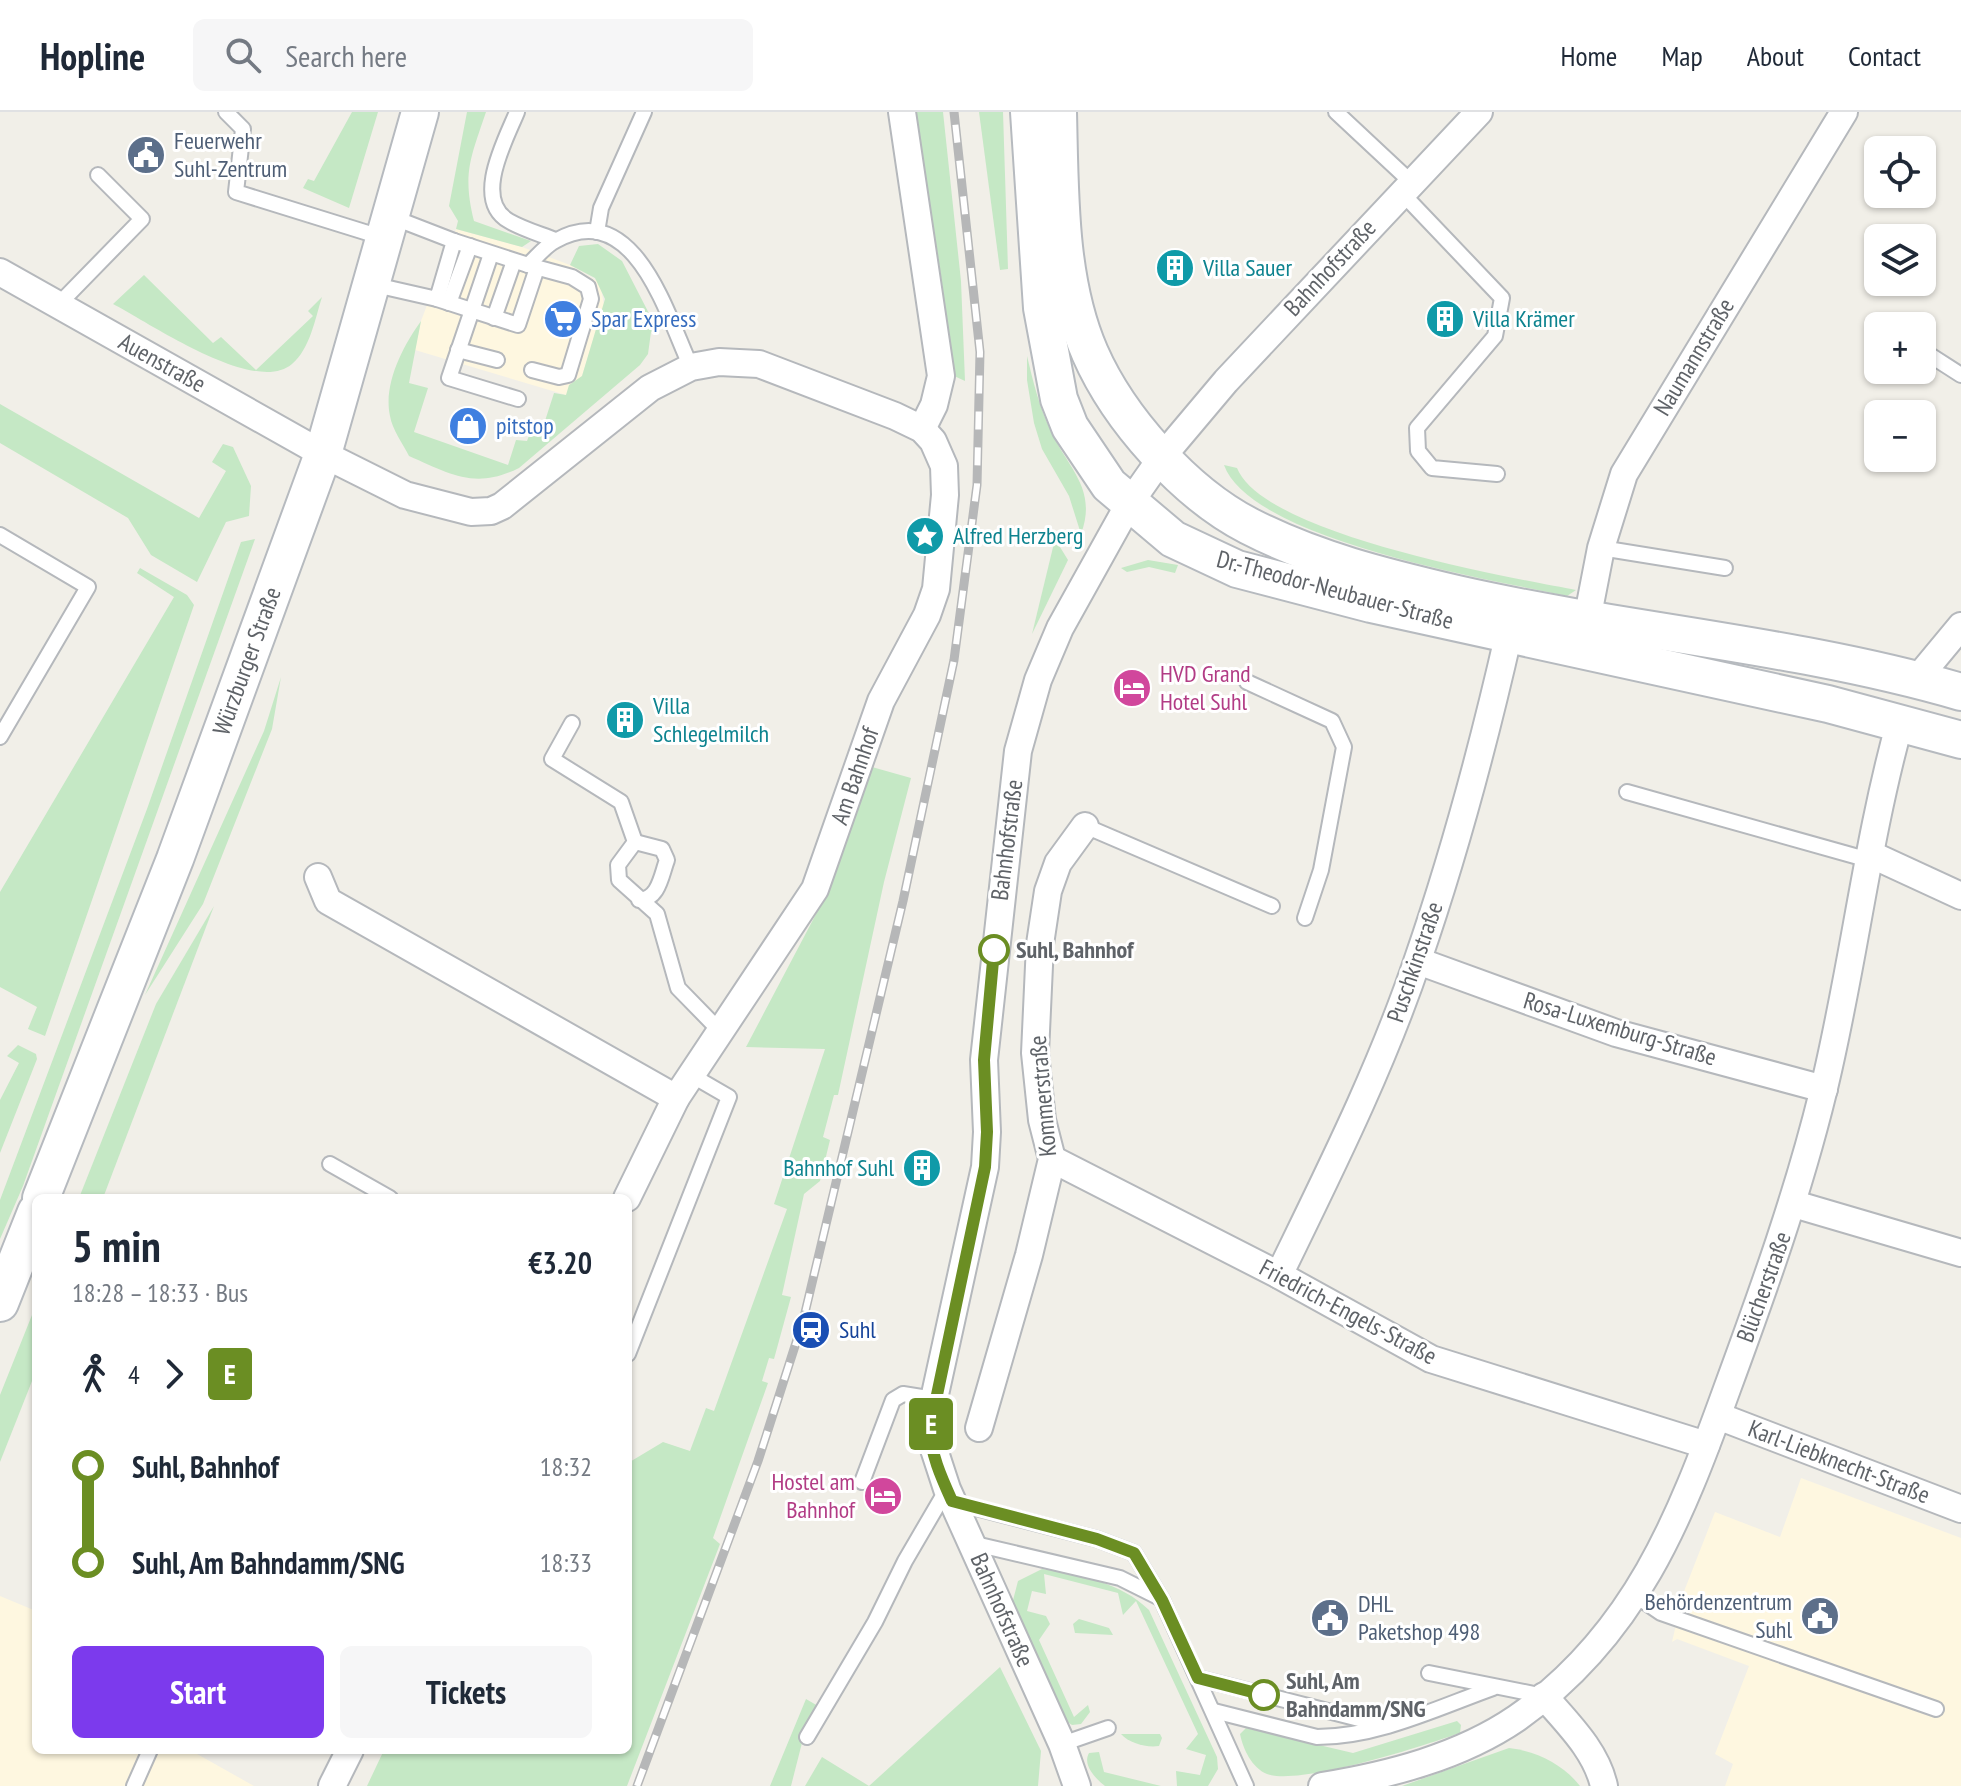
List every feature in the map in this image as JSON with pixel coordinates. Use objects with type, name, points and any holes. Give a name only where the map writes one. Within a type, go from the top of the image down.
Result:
[{"type":"main road","name":"Würzburger Straße","points":[[43,1194],[175,859],[323,454],[420,112]]},
{"type":"main road","name":"Dr.-Theodor-Neubauer-Straße","points":[[1029,112],[1035,237],[1052,371],[1070,427],[1109,485],[1173,539],[1237,569],[1371,604],[1900,722],[1961,740]]},
{"type":"main road","name":"Dr.-Theodor-Neubauer-Straße","points":[[1058,112],[1065,239],[1078,318],[1107,388],[1162,457],[1211,500],[1246,525],[1313,556],[1434,588],[1587,620],[1796,651],[1961,692]]},
{"type":"main road","points":[[0,1303],[32,1222]]},
{"type":"street","points":[[323,454],[405,495],[446,508],[479,513],[491,511],[527,487],[650,388],[691,367],[719,362],[759,364],[922,429],[934,405],[941,376],[902,112]]},
{"type":"street","name":"Bahnhofstraße","points":[[1077,1786],[1062,1744],[950,1495],[930,1437],[934,1399],[985,1167],[984,1060],[1018,751],[1038,680],[1060,628],[1129,504],[1162,457],[1226,381],[1479,112]]},
{"type":"street","name":"Naumannstraße","points":[[1587,620],[1601,548],[1624,474],[1844,112]]},
{"type":"street","name":"Auenstraße","points":[[0,272],[323,454]]},
{"type":"street","name":"Am Bahnhof","points":[[629,1194],[676,1098],[815,889],[881,701],[927,615],[936,589],[946,479],[940,454],[922,429]]},
{"type":"street","points":[[1917,679],[1961,626]]},
{"type":"street","name":"Puschkinstraße","points":[[1279,1275],[1362,1102],[1418,961],[1480,760],[1509,633]]},
{"type":"street","name":"Blücherstraße","points":[[1322,1786],[1441,1757],[1488,1736],[1544,1696],[1585,1659],[1636,1596],[1676,1524],[1794,1204],[1824,1089],[1883,786],[1900,722]]},
{"type":"street","name":"Kommerstraße","points":[[979,1428],[1029,1255],[1052,1159],[1042,1120],[1035,1053],[1040,944],[1048,891],[1058,863],[1085,826]]},
{"type":"street","points":[[1869,857],[1961,896]]},
{"type":"street","points":[[318,877],[328,901],[676,1098]]},
{"type":"street","name":"Rosa-Luxemburg-Straße","points":[[1418,961],[1616,1033],[1824,1089]]},
{"type":"street","name":"Friedrich-Engels-Straße","points":[[1052,1159],[1279,1275],[1431,1359],[1706,1445]]},
{"type":"street","points":[[1794,1204],[1961,1253]]},
{"type":"street","name":"Karl-Liebknecht-Straße","points":[[1718,1416],[1961,1509]]},
{"type":"street","points":[[1544,1696],[1588,1748],[1597,1763],[1604,1786]]},
{"type":"street","points":[[332,1786],[348,1754]]},
{"type":"lane","points":[[226,112],[243,129],[236,192],[454,241],[572,277],[588,287],[591,299],[568,375],[559,377],[532,370]]},
{"type":"lane","points":[[517,112],[496,165],[493,197],[506,220],[555,240]]},
{"type":"lane","points":[[597,232],[601,208],[644,112]]},
{"type":"lane","points":[[1336,112],[1502,298],[1495,336],[1417,428],[1418,451],[1432,468],[1497,474]]},
{"type":"lane","points":[[58,305],[142,219],[98,175]]},
{"type":"lane","points":[[494,318],[526,265],[555,240],[597,232],[613,235],[635,253],[691,367]]},
{"type":"lane","points":[[443,301],[454,241]]},
{"type":"lane","points":[[443,301],[470,246]]},
{"type":"lane","points":[[491,254],[449,378],[518,399]]},
{"type":"lane","points":[[371,284],[443,301],[518,325],[526,265]]},
{"type":"lane","points":[[458,350],[497,360]]},
{"type":"lane","points":[[1936,359],[1961,375]]},
{"type":"lane","points":[[0,535],[88,587],[0,737]]},
{"type":"lane","points":[[1601,548],[1725,568]]},
{"type":"lane","points":[[1247,682],[1332,721],[1344,747],[1321,870],[1305,918]]},
{"type":"lane","points":[[572,723],[552,759],[621,802],[635,842]]},
{"type":"lane","points":[[1627,792],[1869,857]]},
{"type":"lane","name":"Kommerstraße","points":[[1085,826],[1272,906]]},
{"type":"lane","points":[[635,842],[618,865],[619,880],[657,914],[678,988],[720,1031]]},
{"type":"lane","points":[[635,842],[662,849],[667,860],[656,892],[646,900],[639,900]]},
{"type":"lane","points":[[632,1344],[729,1097],[691,1075]]},
{"type":"lane","points":[[330,1164],[383,1194]]},
{"type":"lane","points":[[862,1482],[893,1400],[903,1394],[934,1399]]},
{"type":"lane","points":[[807,1737],[875,1622],[905,1561],[950,1495],[1122,1547],[1141,1561],[1214,1711],[1246,1786]]},
{"type":"lane","points":[[971,1543],[1120,1578],[1162,1600]]},
{"type":"lane","points":[[1636,1596],[1661,1613],[1936,1709]]},
{"type":"lane","points":[[1429,1673],[1544,1696]]},
{"type":"lane","points":[[1198,1678],[1363,1720],[1408,1719]]},
{"type":"lane","points":[[1214,1711],[1317,1737],[1352,1735],[1408,1719],[1493,1688]]},
{"type":"lane","points":[[1062,1744],[1108,1728]]},
{"type":"lane","points":[[134,1786],[148,1754]]},
{"type":"shaded area","points":[[456,229],[522,247],[570,265],[600,283],[604,305],[582,376],[566,395],[415,350],[421,321]]},
{"type":"shaded area","name":"Behördenzentrum Suhl","points":[[1801,1478],[1961,1538],[1961,1786],[1725,1786],[1733,1764],[1715,1754],[1749,1666],[1677,1639],[1672,1642],[1683,1594],[1715,1512],[1780,1537]]},
{"type":"shaded area","points":[[0,1596],[32,1609],[32,1754],[197,1754],[254,1786],[0,1786]]},
{"type":"green space","points":[[352,112],[378,112],[349,208],[303,188],[308,179],[314,181]]},
{"type":"green space","points":[[467,112],[486,112],[470,165],[470,204],[474,221],[531,241],[522,247],[456,229],[458,221],[449,206]]},
{"type":"green space","points":[[909,112],[943,112],[961,281],[965,381],[952,375],[936,243]]},
{"type":"green space","points":[[979,112],[1003,112],[1008,269],[1000,270]]},
{"type":"green space","points":[[598,244],[622,261],[657,329],[651,332],[648,354],[640,365],[519,468],[503,475],[476,479],[463,477],[409,456],[391,421],[389,391],[401,354],[421,321],[409,383],[428,388],[414,432],[508,465],[516,440],[527,441],[534,422],[544,424],[554,393],[566,395],[569,385],[582,376],[605,299],[595,278],[570,265],[579,246]]},
{"type":"green space","points":[[144,275],[213,343],[221,337],[256,370],[313,316],[308,311],[322,297],[311,333],[298,358],[275,371],[254,371],[202,353],[113,304]]},
{"type":"green space","points":[[1027,356],[1046,420],[1083,491],[1086,504],[1081,534],[1069,496],[1042,449],[1034,423],[1027,380]]},
{"type":"green space","points":[[0,404],[199,518],[226,471],[212,462],[223,444],[233,447],[251,486],[249,516],[226,522],[197,582],[151,555],[128,518],[0,443]]},
{"type":"green space","points":[[1224,465],[1237,468],[1256,492],[1291,513],[1337,532],[1445,563],[1576,590],[1567,596],[1486,579],[1378,553],[1325,535],[1279,515],[1243,492]]},
{"type":"green space","points":[[255,539],[23,1186],[0,1239],[0,1200],[147,809],[241,542]]},
{"type":"green space","points":[[1055,539],[1068,560],[1032,634]]},
{"type":"green space","points":[[1148,560],[1178,565],[1175,573],[1149,567],[1127,572],[1121,568]]},
{"type":"green space","points":[[140,568],[187,595],[194,605],[45,1036],[28,1029],[37,1007],[0,987],[0,892],[174,597],[137,573]]},
{"type":"green space","points":[[281,677],[272,729],[203,904],[145,995],[264,731]]},
{"type":"green space","points":[[872,767],[911,778],[884,882],[838,1095],[834,1095],[823,1137],[830,1140],[820,1181],[804,1194],[782,1295],[791,1297],[774,1359],[769,1358],[762,1381],[768,1383],[713,1538],[720,1544],[627,1786],[367,1786],[382,1754],[632,1754],[632,1461],[663,1442],[690,1451],[706,1408],[714,1411],[787,1209],[774,1204],[825,1049],[746,1047],[825,897]]},
{"type":"green space","points":[[214,906],[105,1194],[81,1194],[156,1004]]},
{"type":"green space","points":[[18,1045],[36,1054],[37,1059],[0,1153],[0,1100],[19,1063],[7,1056]]},
{"type":"green space","points":[[32,1315],[32,1381],[0,1462],[0,1395]]},
{"type":"green space","points":[[1042,1569],[1113,1586],[1138,1601],[1149,1610],[1217,1757],[1218,1769],[1208,1786],[1177,1786],[1176,1771],[1200,1775],[1206,1755],[1186,1749],[1198,1734],[1136,1601],[1123,1615],[1118,1593],[1044,1574],[1046,1594],[1032,1591],[1027,1611],[1046,1616],[1050,1624],[1039,1640],[1074,1717],[1088,1705],[1090,1712],[1081,1724],[1072,1725],[1066,1721],[1012,1604],[1018,1581]]},
{"type":"green space","points":[[1079,1619],[1109,1628],[1113,1635],[1075,1633],[1073,1624]]},
{"type":"green space","points":[[1000,1667],[1041,1751],[1038,1786],[869,1786]]},
{"type":"green space","points":[[806,1699],[818,1706],[804,1735],[791,1786],[770,1786]]},
{"type":"green space","points":[[1457,1721],[1461,1725],[1460,1733],[1419,1747],[1333,1770],[1283,1776],[1267,1774],[1257,1767],[1246,1752],[1240,1734],[1246,1728],[1353,1753]]},
{"type":"green space","points":[[1121,1734],[1160,1734],[1162,1738],[1159,1746],[1149,1746],[1133,1742]]},
{"type":"green space","points":[[1509,1748],[1548,1760],[1566,1771],[1580,1786],[1402,1786]]},
{"type":"green space","points":[[1099,1752],[1104,1772],[1161,1786],[1105,1786],[1094,1776],[1087,1762],[1089,1753]]},
{"type":"green space","points":[[822,1757],[869,1786],[805,1786]]},
{"type":"railway","points":[[637,1786],[758,1461],[803,1321],[903,901],[954,660],[977,485],[980,352],[954,112]]},
{"type":"bus line","name":"E","points":[[994,950],[984,1060],[985,1167],[930,1428],[933,1449],[947,1489],[952,1501],[1097,1539],[1134,1553],[1162,1600],[1198,1678],[1264,1695]]},
{"type":"place","name":"Feuerwehr Suhl-Zentrum","points":[[146,155]]},
{"type":"place","name":"Villa Sauer","points":[[1175,268]]},
{"type":"place","name":"Spar Express","points":[[563,319]]},
{"type":"place","name":"Villa Krämer","points":[[1445,319]]},
{"type":"place","name":"pitstop","points":[[468,426]]},
{"type":"place","name":"Alfred Herzberg","points":[[925,536]]},
{"type":"place","name":"HVD Grand Hotel Suhl","points":[[1132,688]]},
{"type":"place","name":"Villa Schlegelmilch","points":[[625,720]]},
{"type":"place","name":"Suhl, Bahnhof","points":[[994,950]]},
{"type":"place","name":"Bahnhof Suhl","points":[[922,1168]]},
{"type":"place","name":"Suhl","points":[[811,1330]]},
{"type":"place","name":"Hostel am Bahnhof","points":[[883,1496]]},
{"type":"place","name":"Behördenzentrum Suhl","points":[[1820,1616]]},
{"type":"place","name":"DHL Paketshop 498","points":[[1330,1618]]},
{"type":"place","name":"Suhl, Am Bahndamm/SNG","points":[[1264,1695]]}]
